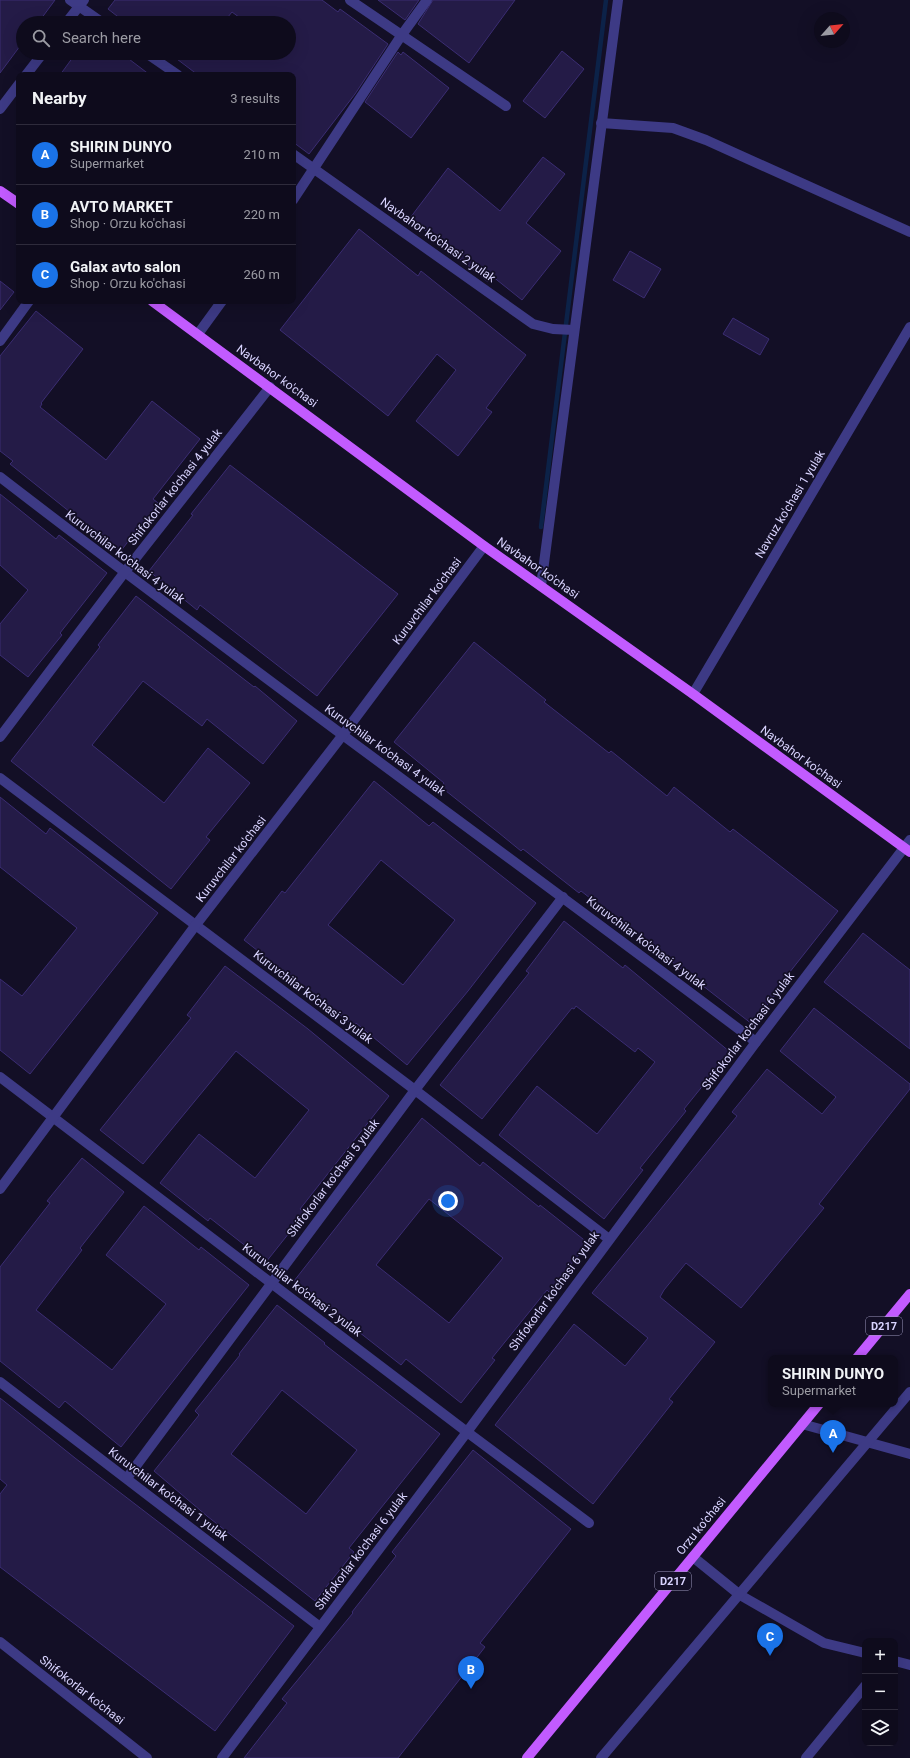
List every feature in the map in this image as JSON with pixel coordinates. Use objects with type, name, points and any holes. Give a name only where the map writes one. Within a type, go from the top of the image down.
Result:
[{"type":"main road","points":[[0,191],[16,202]]},
{"type":"main road","name":"Navbahor ko'chasi","points":[[156,304],[484,546],[908,847]]},
{"type":"main road","name":"D217","points":[[859,1355],[910,1294]]},
{"type":"main road","name":"Orzu ko'chasi","points":[[527,1758],[816,1407]]},
{"type":"street","points":[[70,0],[81,3],[95,16]]},
{"type":"street","points":[[350,0],[506,106]]},
{"type":"street","points":[[296,195],[401,36],[427,0]]},
{"type":"street","points":[[541,586],[570,330],[618,0]]},
{"type":"street","points":[[71,16],[81,3]]},
{"type":"street","points":[[28,72],[38,60]]},
{"type":"street","points":[[156,60],[174,72]]},
{"type":"street","points":[[0,109],[16,88]]},
{"type":"street","points":[[601,123],[673,128],[706,140],[910,232]]},
{"type":"street","name":"Navbahor ko'chasi 2 yulak","points":[[296,156],[533,324],[553,329],[570,330]]},
{"type":"street","points":[[0,341],[27,304]]},
{"type":"street","points":[[198,334],[220,304]]},
{"type":"street","name":"Navruz ko'chasi 1 yulak","points":[[693,694],[910,326]]},
{"type":"street","name":"Shifokorlar ko'chasi 4 yulak","points":[[0,737],[124,573],[270,387]]},
{"type":"street","name":"Kuruvchilar ko'chasi 4 yulak","points":[[0,477],[124,573],[342,736],[563,897],[756,1042]]},
{"type":"street","name":"Kuruvchilar ko'chasi","points":[[0,1189],[195,926],[342,736],[484,546]]},
{"type":"street","name":"Kuruvchilar ko'chasi 3 yulak","points":[[0,778],[415,1090],[609,1239]]},
{"type":"street","name":"Shifokorlar ko'chasi 6 yulak","points":[[222,1758],[467,1432],[756,1042],[908,847]]},
{"type":"street","name":"Shifokorlar ko'chasi 5 yulak","points":[[127,1478],[415,1090],[563,897]]},
{"type":"street","name":"Kuruvchilar ko'chasi 2 yulak","points":[[0,1077],[589,1523]]},
{"type":"street","name":"Kuruvchilar ko'chasi 1 yulak","points":[[0,1382],[320,1627]]},
{"type":"street","points":[[898,1407],[910,1392]]},
{"type":"street","points":[[601,1758],[898,1407]]},
{"type":"street","points":[[802,1424],[870,1441],[910,1454]]},
{"type":"street","points":[[693,1557],[740,1595],[824,1642],[862,1652]]},
{"type":"street","name":"Shifokorlar ko'chasi","points":[[0,1642],[147,1758]]},
{"type":"street","points":[[898,1662],[910,1665]]},
{"type":"street","points":[[806,1758],[862,1690]]},
{"type":"building","points":[[0,0],[55,0],[43,16],[16,16],[16,51],[0,73]]},
{"type":"building","points":[[115,0],[322,0],[338,12],[340,9],[388,44],[355,94],[309,154],[296,144],[296,72],[194,72],[178,60],[296,60],[296,16],[237,16],[232,12],[229,16],[117,16],[108,9]]},
{"type":"building","points":[[378,0],[419,0],[405,20]]},
{"type":"building","points":[[433,0],[515,0],[469,63],[418,24]]},
{"type":"building","points":[[562,51],[584,69],[545,118],[523,101]]},
{"type":"building","points":[[398,52],[401,55],[403,52],[449,88],[411,138],[365,102]]},
{"type":"building","points":[[71,60],[130,60],[146,72],[62,72]]},
{"type":"building","points":[[543,157],[565,174],[526,223],[561,251],[522,300],[492,276],[488,282],[410,218],[448,168],[500,211]]},
{"type":"building","points":[[359,229],[418,276],[421,271],[526,355],[486,408],[492,412],[458,456],[416,421],[456,370],[437,354],[388,416],[280,330]]},
{"type":"building","points":[[630,251],[661,269],[644,298],[613,280]]},
{"type":"building","points":[[0,281],[14,292],[0,310]]},
{"type":"building","points":[[36,311],[83,349],[41,403],[42,404],[40,407],[106,460],[152,401],[200,439],[153,499],[158,503],[120,552],[10,464],[13,461],[0,451],[0,356]]},
{"type":"building","points":[[733,318],[769,339],[760,355],[723,334]]},
{"type":"building","points":[[230,465],[398,594],[317,696],[200,605],[197,610],[149,571],[193,515],[191,514]]},
{"type":"building","points":[[0,494],[56,539],[59,535],[107,573],[60,633],[62,635],[28,677],[0,655],[0,624],[28,590],[0,565]]},
{"type":"building","points":[[136,596],[254,687],[255,686],[297,721],[263,764],[207,719],[202,726],[143,681],[92,745],[164,803],[208,748],[250,783],[206,837],[210,840],[171,889],[11,761],[100,647],[98,645]]},
{"type":"building","points":[[474,642],[546,700],[544,702],[609,753],[611,751],[667,796],[674,787],[730,832],[733,829],[838,911],[789,973],[791,975],[752,1024],[581,891],[579,893],[523,849],[521,851],[441,787],[444,783],[394,742]]},
{"type":"building","points":[[374,781],[429,826],[433,822],[536,903],[468,991],[407,1065],[356,1023],[354,1026],[244,940],[282,891],[285,893]],"holes":[[[381,860],[455,920],[403,985],[328,925]]]},
{"type":"building","points":[[0,797],[46,834],[50,828],[158,913],[30,1074],[0,1050],[0,979],[22,996],[77,928],[0,867]]},
{"type":"building","points":[[564,921],[623,968],[625,965],[730,1052],[684,1109],[686,1111],[640,1168],[643,1170],[604,1219],[499,1135],[537,1086],[597,1134],[655,1062],[638,1048],[635,1052],[576,1006],[574,1009],[572,1008],[482,1119],[440,1085],[529,973],[526,971]]},
{"type":"building","points":[[863,933],[910,970],[910,1049],[824,982]]},
{"type":"building","points":[[225,966],[308,1029],[389,1096],[300,1209],[305,1213],[266,1262],[210,1218],[208,1221],[160,1183],[199,1134],[255,1178],[309,1110],[236,1051],[143,1164],[100,1130],[191,1018],[187,1015]]},
{"type":"building","points":[[814,1008],[910,1084],[910,1089],[819,1204],[824,1208],[741,1308],[686,1263],[664,1290],[660,1297],[715,1342],[669,1399],[673,1402],[593,1504],[495,1425],[574,1324],[625,1366],[648,1338],[592,1293],[737,1116],[732,1112],[767,1069],[822,1114],[836,1097],[780,1051]]},
{"type":"building","points":[[422,1118],[480,1166],[483,1162],[539,1207],[540,1205],[588,1243],[549,1292],[547,1290],[492,1358],[495,1360],[461,1403],[406,1359],[401,1365],[294,1281]],"holes":[[[429,1199],[503,1258],[449,1323],[376,1265]]]},
{"type":"building","points":[[82,1158],[124,1192],[80,1248],[82,1250],[36,1310],[112,1370],[166,1304],[106,1255],[144,1206],[199,1250],[201,1247],[249,1285],[121,1447],[65,1401],[59,1408],[0,1361],[0,1267],[50,1203],[47,1201]]},
{"type":"building","points":[[277,1305],[325,1343],[324,1344],[440,1434],[349,1548],[354,1552],[315,1601],[207,1516],[154,1471],[199,1415],[195,1411],[240,1355],[239,1354]],"holes":[[[282,1390],[357,1450],[306,1514],[231,1454]]]},
{"type":"building","points":[[0,1398],[75,1458],[294,1626],[215,1731],[0,1567],[0,1494],[7,1485],[0,1479]]},
{"type":"building","points":[[473,1450],[571,1529],[480,1643],[485,1647],[398,1758],[244,1758],[287,1703],[282,1699],[353,1613],[352,1612],[396,1556],[392,1552]]},
{"type":"waterway","points":[[541,527],[606,0]]},
{"type":"place","name":"SHIRIN DUNYO","points":[[833,1453]]},
{"type":"place","name":"Galax avto salon","points":[[770,1656]]},
{"type":"place","name":"AVTO MARKET","points":[[471,1689]]}]
